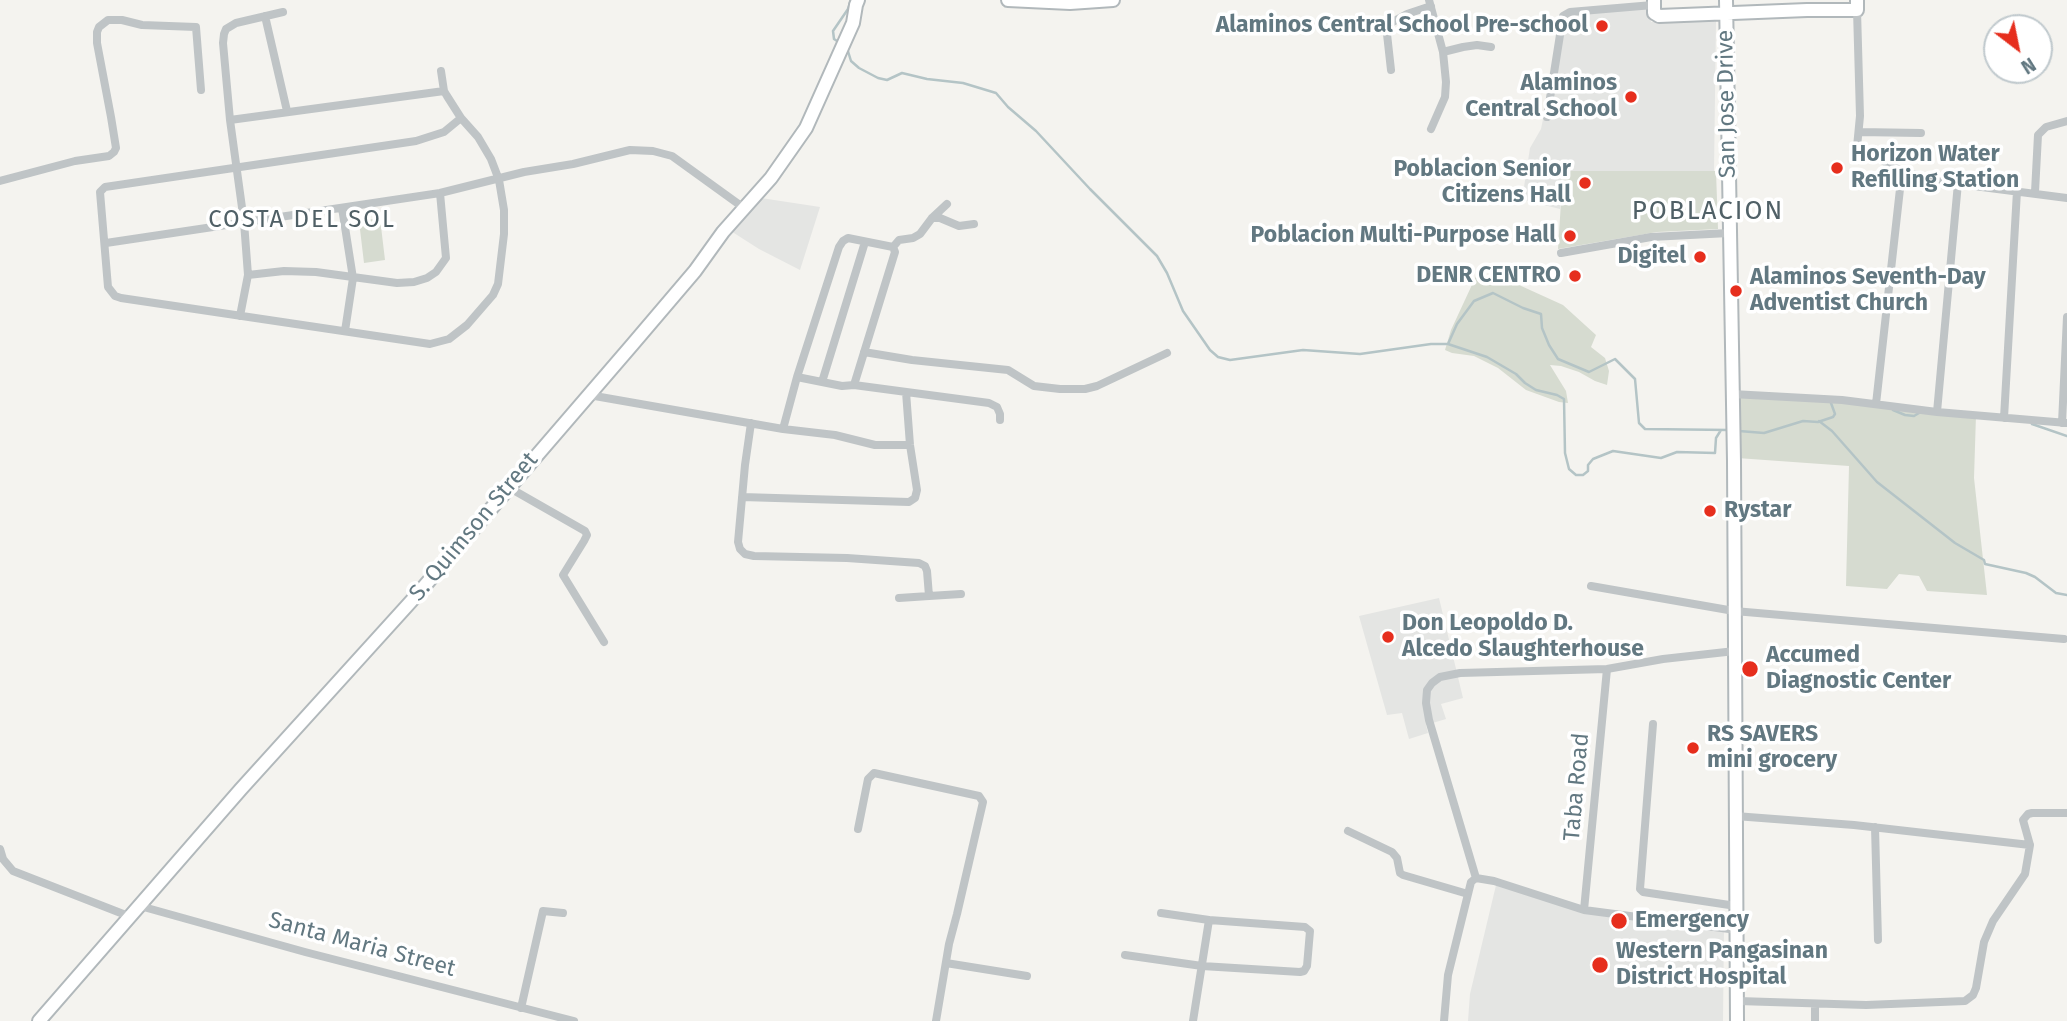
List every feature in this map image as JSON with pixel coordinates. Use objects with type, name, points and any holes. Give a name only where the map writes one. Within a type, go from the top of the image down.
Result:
[{"type":"street","points":[[1008,0],[1070,3],[1114,0]]},
{"type":"street","name":"S. Quimson Street","points":[[39,1021],[295,728],[415,597],[695,271],[723,232],[771,178],[806,128],[853,23],[856,2]]},
{"type":"street","points":[[1547,117],[1563,16],[1570,12],[1653,2],[1654,13],[1659,16],[1726,6],[1857,5],[1857,148],[1902,171],[1943,182],[2067,198]]},
{"type":"street","points":[[1391,70],[1387,34],[1389,24],[1430,3],[1443,52],[1446,82],[1445,97],[1431,129]]},
{"type":"street","name":"San Jose Drive","points":[[1726,6],[1734,461],[1737,1021]]},
{"type":"street","points":[[240,316],[248,275],[223,43],[226,29],[236,23],[283,12]]},
{"type":"street","points":[[265,16],[287,111]]},
{"type":"street","points":[[0,181],[109,156],[114,152],[116,148],[97,43],[99,27],[108,20],[142,25],[196,27],[201,90]]},
{"type":"street","points":[[1443,52],[1463,47],[1491,47]]},
{"type":"street","points":[[440,71],[444,91],[461,118],[485,147],[499,180],[504,210],[500,273],[493,295],[467,326],[449,339],[430,344],[240,316],[115,296],[108,287],[100,192],[105,187],[415,141],[444,132],[461,118]]},
{"type":"street","points":[[230,120],[444,91]]},
{"type":"street","points":[[2035,192],[2038,135],[2046,127],[2067,121]]},
{"type":"street","points":[[1859,132],[1921,133]]},
{"type":"street","points":[[106,243],[440,193],[630,150],[653,151],[672,156],[744,208]]},
{"type":"street","points":[[1876,404],[1902,171]]},
{"type":"street","points":[[1937,412],[1958,183]]},
{"type":"street","points":[[2004,418],[2017,191]]},
{"type":"street","points":[[248,275],[284,271],[316,272],[397,283],[414,282],[436,272],[446,258],[440,193]]},
{"type":"street","points":[[893,247],[899,240],[920,234],[947,204]]},
{"type":"street","points":[[342,208],[353,278],[345,331]]},
{"type":"street","points":[[932,218],[940,218],[959,226],[974,224]]},
{"type":"street","points":[[1561,253],[1651,237],[1729,233]]},
{"type":"street","points":[[783,429],[797,377],[843,241],[848,238],[893,247]]},
{"type":"street","points":[[822,382],[865,242]]},
{"type":"street","points":[[854,385],[893,260],[893,247]]},
{"type":"street","points":[[1732,394],[1842,400],[1937,412],[2065,423],[2067,317]]},
{"type":"street","points":[[864,352],[1008,370],[1034,386],[1060,388],[1097,386],[1167,353]]},
{"type":"street","points":[[797,377],[842,386],[854,385],[989,403],[997,407],[1000,420]]},
{"type":"street","points":[[742,497],[909,502],[915,498],[917,490],[906,392]]},
{"type":"street","points":[[588,394],[783,429],[835,435],[875,445],[910,445]]},
{"type":"street","points":[[751,423],[738,542],[740,550],[754,556],[919,563],[925,566],[927,571],[929,596]]},
{"type":"street","points":[[508,486],[587,534],[563,575],[604,642]]},
{"type":"street","points":[[1591,586],[1734,611],[2064,639]]},
{"type":"street","points":[[899,598],[961,594]]},
{"type":"street","points":[[1476,878],[1429,720],[1427,690],[1432,682],[1440,677],[1460,673],[1607,668],[1735,651]]},
{"type":"street","name":"Taba Road","points":[[1584,910],[1607,668]]},
{"type":"street","points":[[1653,724],[1640,889],[1643,892],[1736,906]]},
{"type":"street","points":[[858,829],[868,779],[874,774],[981,798],[983,807],[948,944],[936,1021]]},
{"type":"street","points":[[1738,1001],[1866,1006],[1965,1001],[1976,988],[1984,942],[1993,921],[2025,874],[2030,845],[2023,820],[2028,814],[2067,813]]},
{"type":"street","points":[[1735,816],[1875,827],[2030,845]]},
{"type":"street","points":[[1875,827],[1878,940]]},
{"type":"street","points":[[1348,831],[1392,852],[1403,875],[1468,894]]},
{"type":"street","points":[[0,849],[3,859],[13,871],[131,916]]},
{"type":"street","points":[[1444,1021],[1448,975],[1471,882],[1476,878],[1584,910],[1737,930]]},
{"type":"street","name":"Santa Maria Street","points":[[140,906],[305,952],[573,1021]]},
{"type":"street","points":[[521,1008],[543,911],[563,913]]},
{"type":"street","points":[[1125,956],[1202,966],[1300,972],[1304,971],[1307,965],[1310,931],[1302,926],[1209,920],[1161,913]]},
{"type":"street","points":[[1193,1021],[1209,920]]},
{"type":"street","points":[[946,962],[1027,976]]},
{"type":"street","points":[[1815,1004],[1815,1021]]},
{"type":"shaded area","name":"Alaminos Central School","points":[[1650,6],[1651,22],[1716,21],[1714,171],[1563,171],[1560,209],[1520,199],[1530,148],[1541,129],[1561,17]]},
{"type":"shaded area","points":[[1563,171],[1716,171],[1718,229],[1657,232],[1558,249]]},
{"type":"shaded area","points":[[748,196],[820,207],[800,270],[759,249],[723,226]]},
{"type":"shaded area","points":[[380,218],[385,260],[364,263],[359,221]]},
{"type":"shaded area","points":[[1477,274],[1519,285],[1563,305],[1596,335],[1591,347],[1605,358],[1609,371],[1607,385],[1579,372],[1550,365],[1566,391],[1568,403],[1559,402],[1526,390],[1498,368],[1474,356],[1445,350],[1451,330]]},
{"type":"shaded area","points":[[1738,392],[1976,415],[1974,478],[1987,595],[1927,591],[1919,576],[1899,574],[1887,589],[1846,586],[1849,466],[1737,458]]},
{"type":"shaded area","points":[[1439,598],[1463,698],[1441,704],[1446,719],[1426,725],[1428,733],[1409,739],[1402,713],[1387,715],[1359,616]]},
{"type":"shaded area","name":"Western Pangasinan District Hospital","points":[[1497,881],[1582,908],[1724,926],[1723,1021],[1468,1021],[1470,994]]},
{"type":"waterway","points":[[837,41],[833,31],[851,0]]},
{"type":"waterway","points":[[847,48],[851,61],[878,78],[887,80],[902,73],[963,83],[996,93],[1157,256],[1183,311],[1210,350],[1218,357],[1230,360],[1303,350],[1360,354],[1448,344],[1457,324],[1474,301],[1493,293],[1541,314],[1542,328],[1558,359],[1589,372],[1615,359],[1635,379],[1639,423],[1645,429],[1729,430]]},
{"type":"waterway","points":[[1448,344],[1487,357],[1536,390],[1564,399],[1565,453],[1569,469],[1576,475],[1583,475],[1588,471],[1588,465],[1593,459],[1613,451],[1661,458],[1677,452],[1715,453],[1716,438],[1721,430]]},
{"type":"waterway","points":[[1739,431],[1764,433],[1803,421],[1818,422],[1833,417],[1835,414],[1831,403]]},
{"type":"waterway","points":[[1893,410],[1905,415],[1914,416],[1919,413]]},
{"type":"waterway","points":[[1819,421],[1832,431],[1877,482],[1955,543],[1984,560],[1985,564],[2026,573],[2056,593],[2067,595]]},
{"type":"waterway","points":[[2032,424],[2067,436]]},
{"type":"place","name":"Alaminos Central School Pre-school","points":[[1602,26]]},
{"type":"place","name":"Alaminos Central School","points":[[1631,97]]},
{"type":"place","name":"Horizon Water Refilling Station","points":[[1837,168]]},
{"type":"place","name":"Poblacion Senior Citizens Hall","points":[[1585,183]]},
{"type":"place","name":"Poblacion Multi-Purpose Hall","points":[[1570,236]]},
{"type":"place","name":"Digitel","points":[[1700,257]]},
{"type":"place","name":"DENR CENTRO","points":[[1575,276]]},
{"type":"place","name":"Alaminos Seventh-Day Adventist Church","points":[[1736,291]]},
{"type":"place","name":"Rystar","points":[[1710,511]]},
{"type":"place","name":"Don Leopoldo D. Alcedo Slaughterhouse","points":[[1388,637]]},
{"type":"place","name":"Accumed Diagnostic Center","points":[[1750,669]]},
{"type":"place","name":"RS SAVERS mini grocery","points":[[1693,748]]},
{"type":"place","name":"Emergency","points":[[1619,921]]},
{"type":"place","name":"Western Pangasinan District Hospital","points":[[1600,965]]},
{"type":"district","name":"POBLACION","points":[[1708,212]]},
{"type":"district","name":"COSTA DEL SOL","points":[[302,220]]}]
